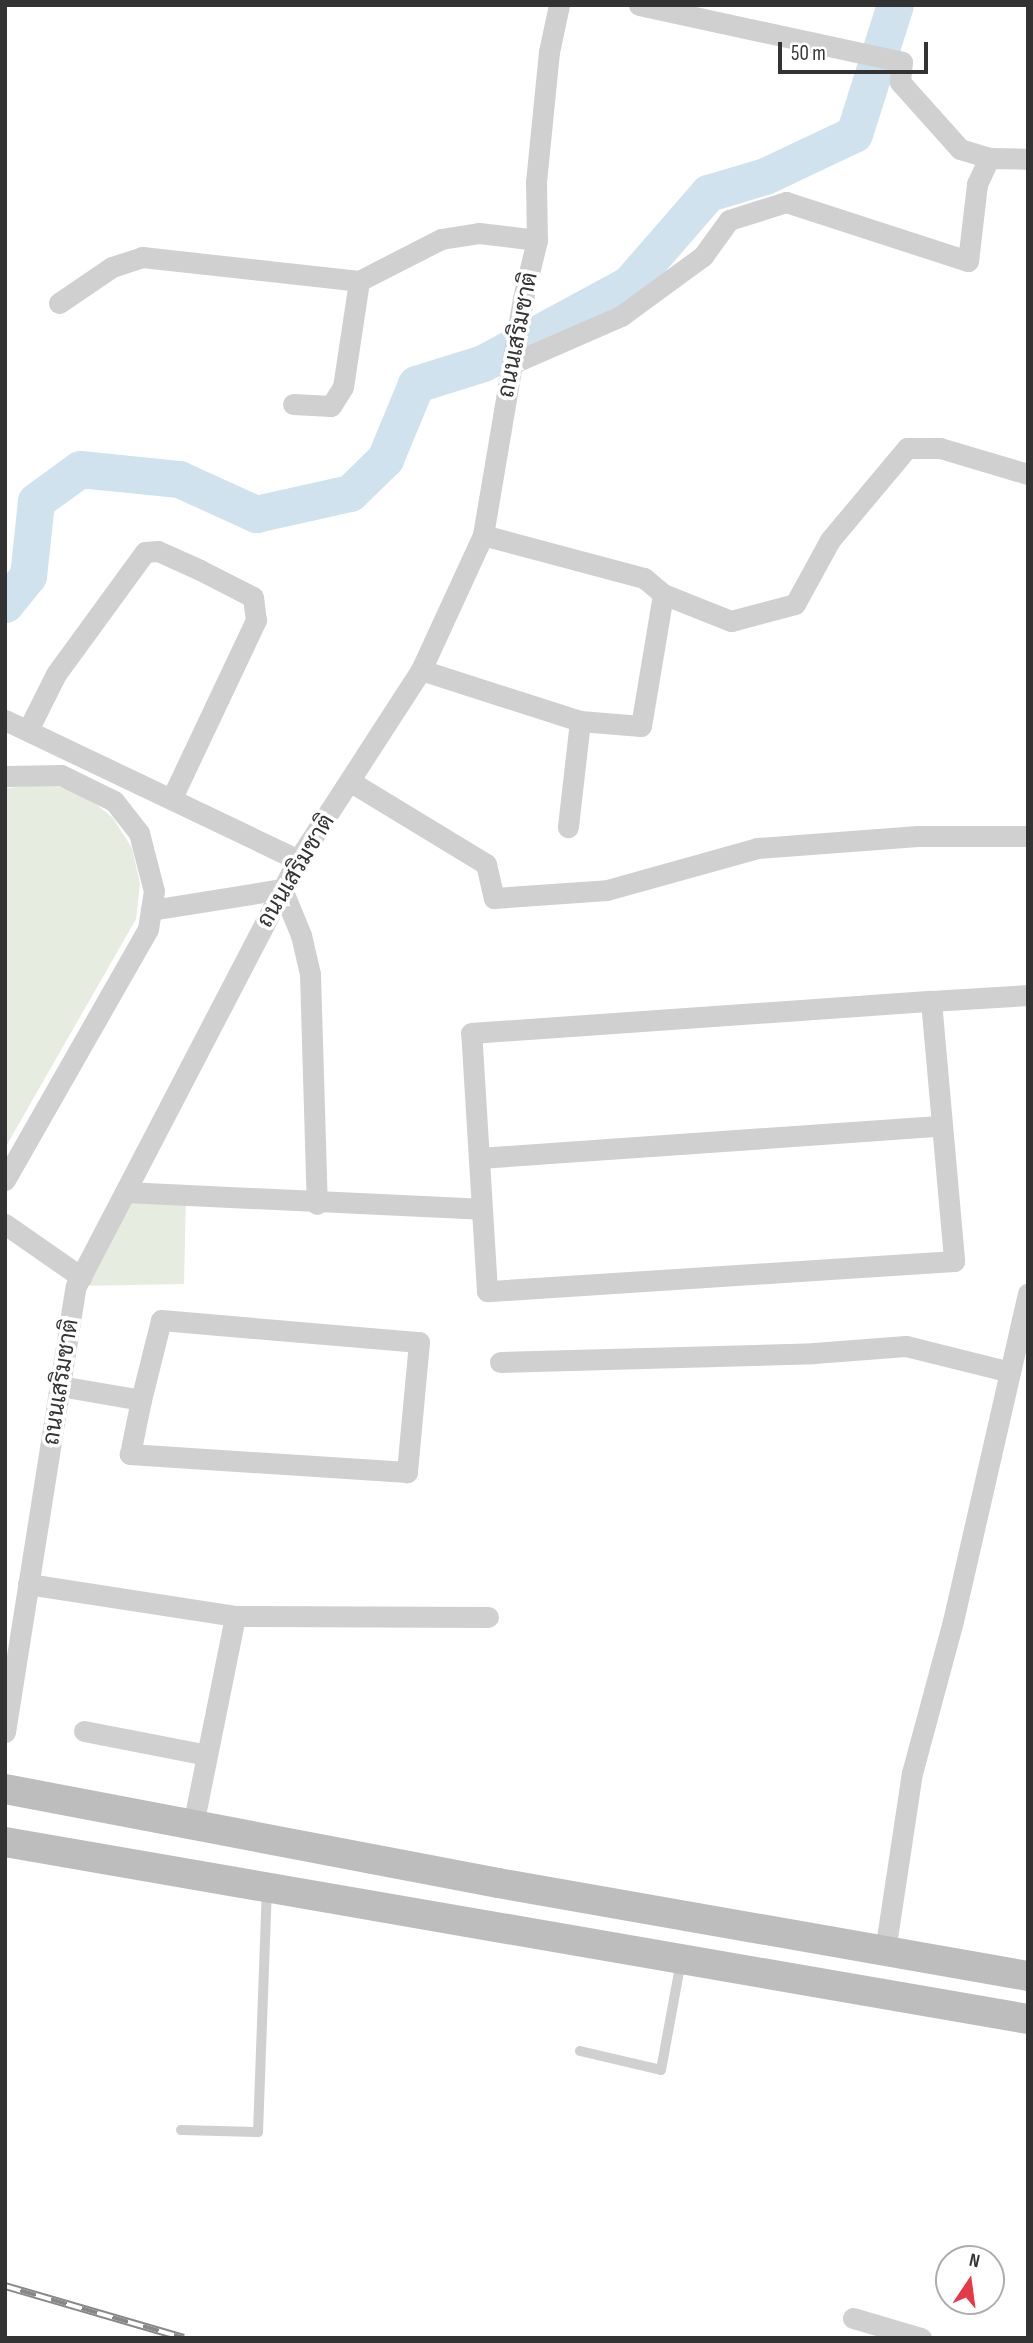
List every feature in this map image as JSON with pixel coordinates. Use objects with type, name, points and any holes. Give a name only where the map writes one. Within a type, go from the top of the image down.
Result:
[{"type":"main road","points":[[5,1789],[1028,1976]]},
{"type":"main road","points":[[5,1842],[1028,2019]]},
{"type":"street","name":"ถนนเสริมชาติ","points":[[5,1732],[60,1386],[81,1277],[298,860],[351,782],[421,670],[483,535],[523,298],[537,240],[536,183],[549,52],[558,5]]},
{"type":"street","points":[[639,5],[834,50],[902,62],[900,82],[960,149],[989,158],[1028,159]]},
{"type":"street","points":[[513,363],[621,317],[703,256],[729,220],[786,202],[968,261],[977,184],[989,158]]},
{"type":"street","points":[[59,303],[113,267],[142,257],[359,281],[441,239],[479,233],[537,240]]},
{"type":"street","points":[[293,404],[331,406],[343,387],[359,281]]},
{"type":"street","points":[[483,535],[644,578],[663,594],[731,621],[795,604],[830,540],[907,449],[940,448],[1028,474]]},
{"type":"street","points":[[29,728],[56,674],[145,552],[158,551],[200,570],[253,597],[256,620],[172,797]]},
{"type":"street","points":[[421,670],[580,721],[641,726],[663,594]]},
{"type":"street","points":[[5,720],[29,728],[298,860]]},
{"type":"street","points":[[568,827],[580,721]]},
{"type":"street","points":[[5,776],[61,775],[114,801],[139,833],[147,851],[154,891],[141,943],[5,1180]]},
{"type":"street","points":[[351,782],[486,864],[494,898],[607,890],[757,848],[919,836],[1028,836]]},
{"type":"street","points":[[151,910],[282,889],[310,974],[317,1204]]},
{"type":"street","points":[[931,1001],[954,1261],[487,1291],[471,1032],[931,1001],[1028,995]]},
{"type":"street","points":[[479,1158],[942,1126]]},
{"type":"street","points":[[125,1192],[317,1204],[481,1209]]},
{"type":"street","points":[[5,1224],[81,1277]]},
{"type":"street","points":[[885,1951],[912,1773],[953,1621],[1028,1293]]},
{"type":"street","points":[[161,1320],[419,1342],[407,1472],[130,1454],[141,1400],[161,1320]]},
{"type":"street","points":[[500,1362],[906,1346],[1010,1372]]},
{"type":"street","points":[[60,1386],[141,1400]]},
{"type":"street","points":[[28,1584],[235,1616],[488,1618]]},
{"type":"street","points":[[193,1825],[235,1616]]},
{"type":"street","points":[[84,1731],[207,1755]]},
{"type":"street","points":[[853,2318],[921,2338]]},
{"type":"lane","points":[[181,2130],[258,2132],[267,1887]]},
{"type":"lane","points":[[580,2051],[661,2070],[681,1958]]},
{"type":"shaded area","points":[[51,784],[85,795],[113,818],[132,848],[140,883],[136,919],[5,1148],[5,788]]},
{"type":"shaded area","points":[[125,1192],[186,1193],[184,1284],[76,1286]]},
{"type":"waterway","points":[[5,604],[28,576],[36,501],[80,469],[179,479],[256,514],[350,493],[385,459],[416,384],[483,363],[629,284],[708,193],[765,176],[854,134],[895,5]]},
{"type":"railway","points":[[5,2286],[184,2338]]}]
